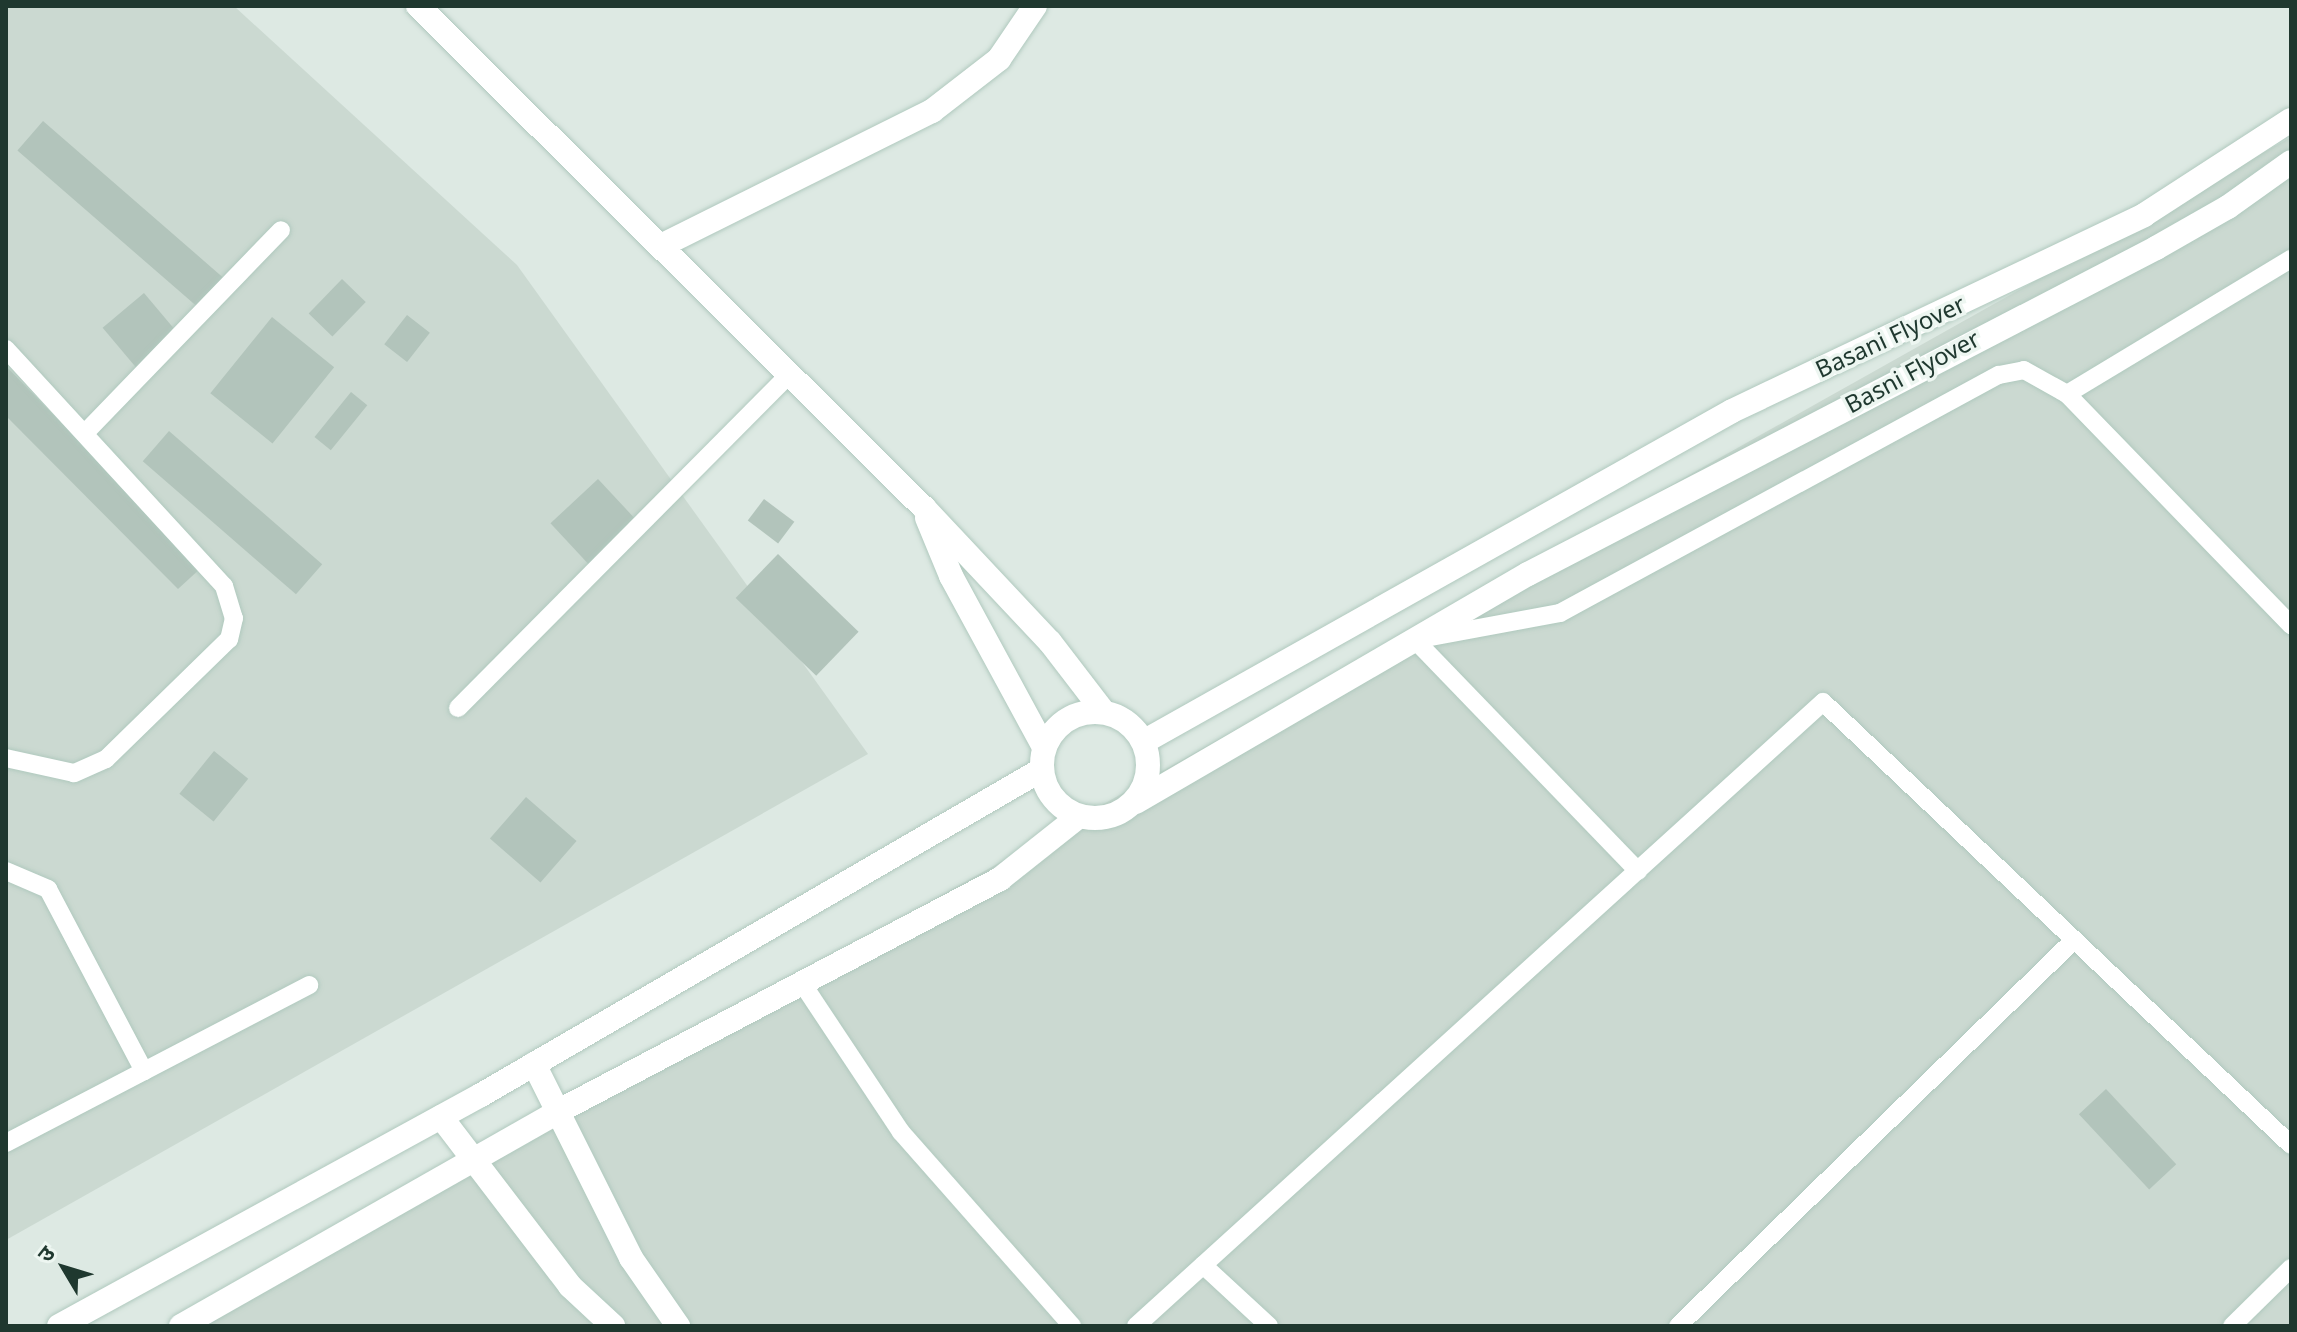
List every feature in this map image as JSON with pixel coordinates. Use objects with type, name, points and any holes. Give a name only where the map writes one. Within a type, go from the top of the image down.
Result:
[{"type":"main road","points":[[418,6],[924,508],[1050,642],[1103,711]]},
{"type":"main road","points":[[661,246],[932,111],[999,59],[1035,6]]},
{"type":"main road","name":"Basani Flyover","points":[[1145,741],[1732,411],[2144,215],[2291,120]]},
{"type":"main road","name":"Basni Flyover","points":[[1415,640],[1528,574],[2156,248],[2228,207],[2291,162]]},
{"type":"main road","points":[[924,508],[951,576],[1043,759],[1053,799],[1078,817],[1110,818],[1415,640]]},
{"type":"main road","points":[[59,1326],[534,1064],[1043,759],[1057,727],[1078,713],[1103,711],[1127,721],[1145,741],[1150,772],[1136,802]]},
{"type":"main road","points":[[181,1326],[557,1112],[804,986],[1000,879],[1078,817]]},
{"type":"main road","points":[[534,1064],[631,1258],[678,1326]]},
{"type":"main road","points":[[441,1117],[470,1160],[570,1286],[613,1326]]},
{"type":"lane","points":[[85,433],[281,230]]},
{"type":"lane","points":[[2067,394],[2291,259]]},
{"type":"lane","points":[[6,349],[224,586],[234,618],[229,639],[106,759],[74,773],[6,758]]},
{"type":"lane","points":[[1415,640],[1560,613],[1999,375],[2024,370],[2067,394],[2291,625]]},
{"type":"lane","points":[[458,708],[790,374]]},
{"type":"lane","points":[[1415,640],[1638,871]]},
{"type":"lane","points":[[1136,1326],[1823,702],[2291,1145]]},
{"type":"lane","points":[[6,871],[48,889],[144,1071]]},
{"type":"lane","points":[[1678,1326],[2074,940]]},
{"type":"lane","points":[[6,1143],[309,985]]},
{"type":"lane","points":[[804,986],[901,1132],[1072,1326]]},
{"type":"lane","points":[[1203,1265],[1269,1326]]},
{"type":"lane","points":[[2232,1326],[2291,1268]]},
{"type":"shaded area","points":[[6,6],[234,6],[517,265],[868,754],[6,1240]]},
{"type":"shaded area","points":[[2291,137],[2291,1326],[181,1326],[470,1160]]},
{"type":"building","points":[[43,121],[226,280],[201,310],[17,150]]},
{"type":"building","points":[[342,279],[366,302],[332,336],[309,314]]},
{"type":"building","points":[[144,293],[179,334],[137,369],[103,328]]},
{"type":"building","points":[[407,315],[430,333],[407,362],[384,344]]},
{"type":"building","points":[[272,317],[334,367],[272,444],[210,393]]},
{"type":"building","points":[[6,366],[202,567],[178,589],[6,416]]},
{"type":"building","points":[[351,392],[367,405],[331,450],[314,437]]},
{"type":"building","points":[[169,431],[322,564],[296,594],[143,461]]},
{"type":"building","points":[[598,479],[638,522],[591,566],[550,523]]},
{"type":"building","points":[[764,499],[794,522],[778,543],[748,521]]},
{"type":"building","points":[[778,554],[859,632],[816,676],[736,598]]},
{"type":"building","points":[[214,751],[248,779],[214,821],[179,794]]},
{"type":"building","points":[[526,797],[577,841],[540,882],[490,839]]},
{"type":"building","points":[[2106,1089],[2176,1164],[2149,1190],[2079,1114]]}]
